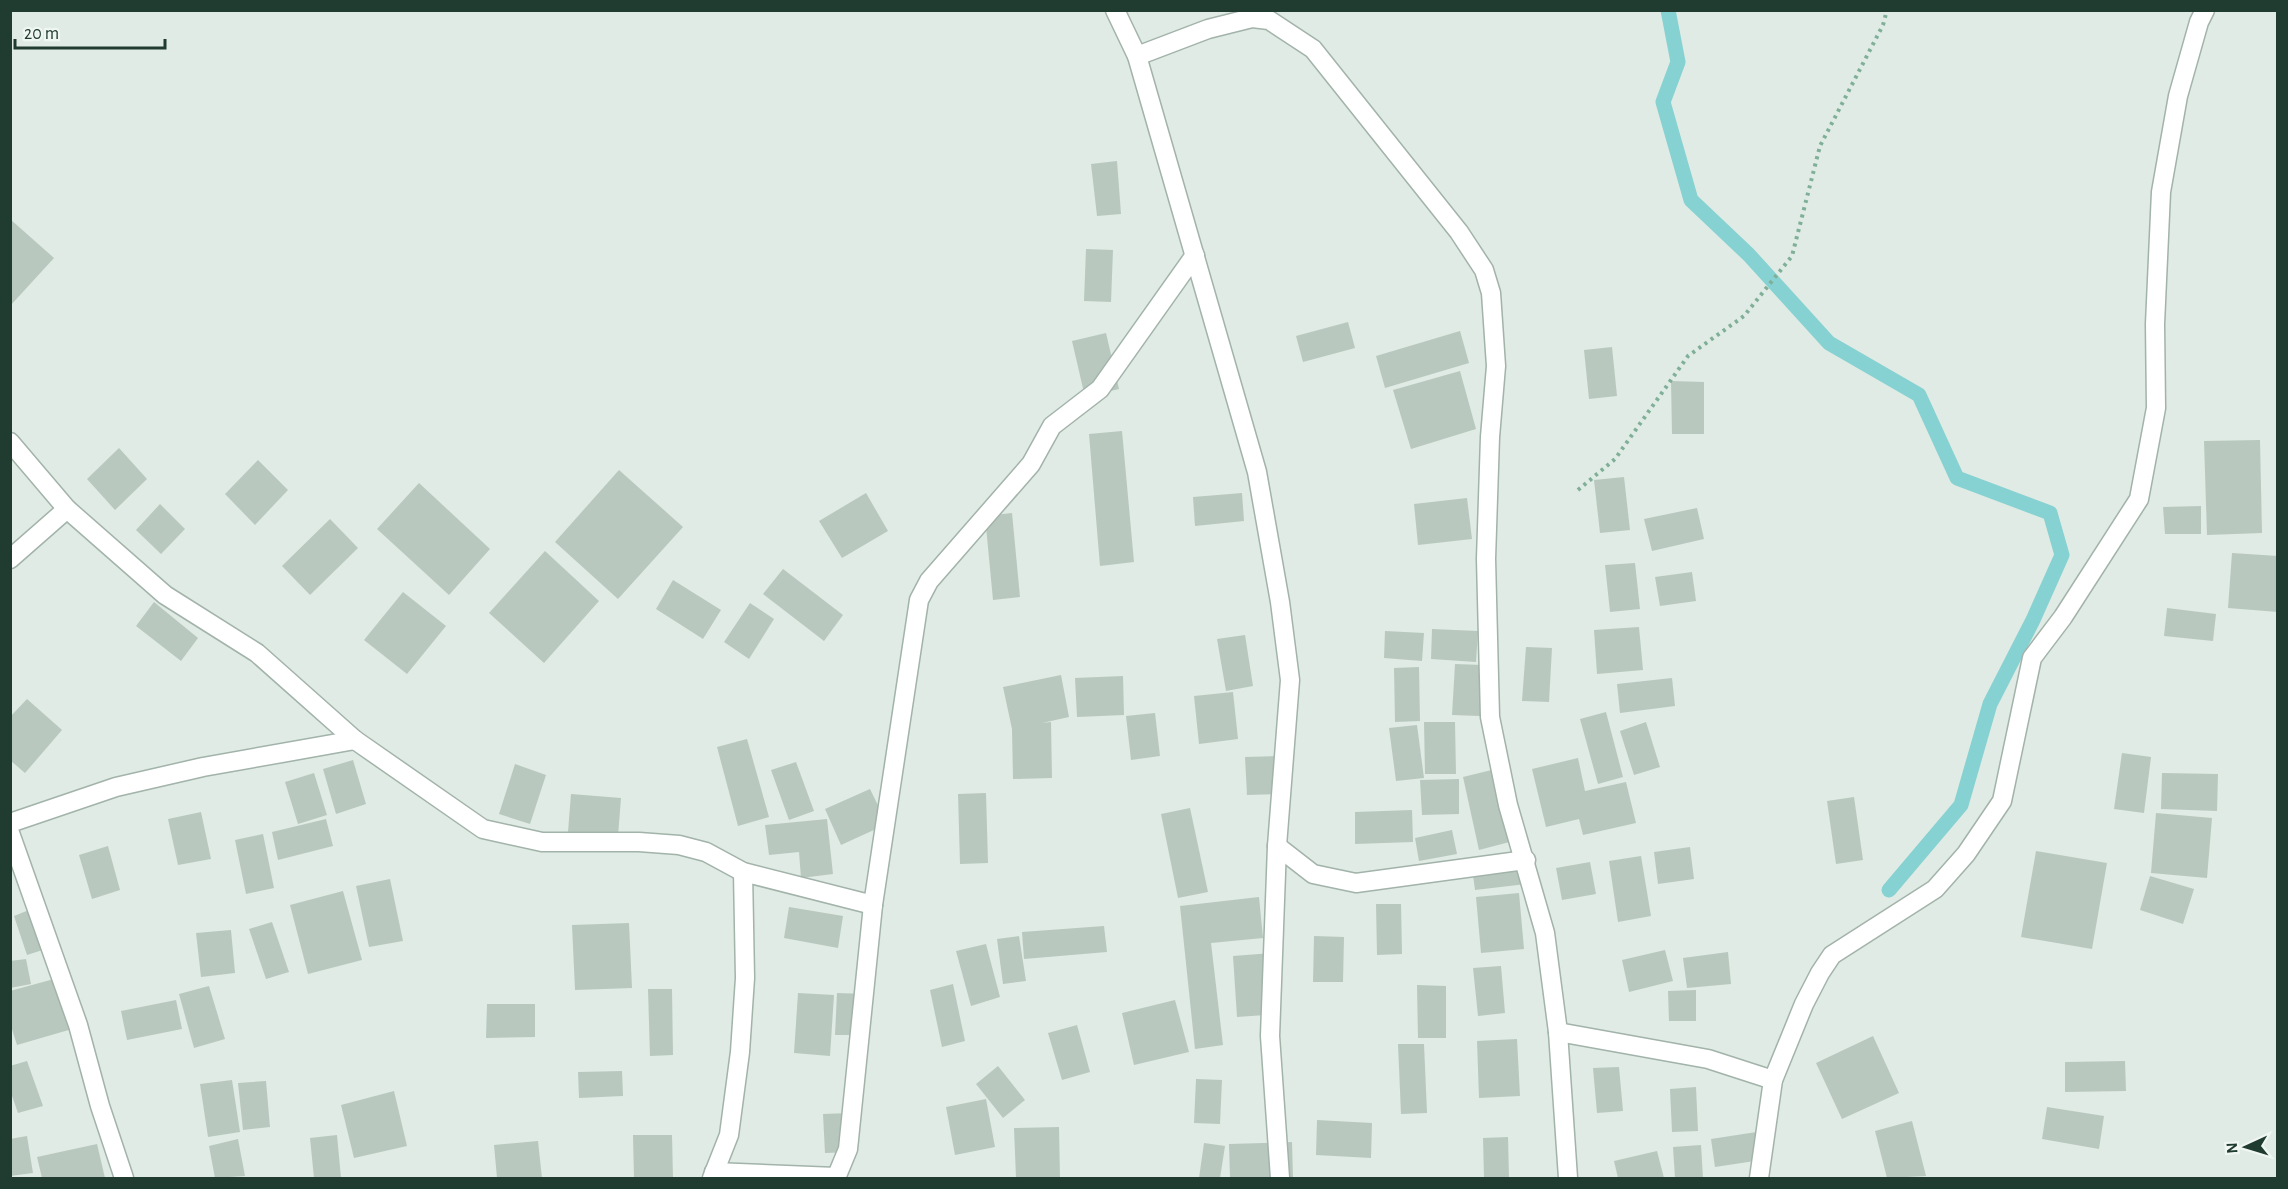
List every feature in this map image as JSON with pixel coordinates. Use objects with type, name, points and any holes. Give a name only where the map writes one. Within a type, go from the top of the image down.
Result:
[{"type":"street","points":[[1115,10],[1137,56],[1257,472],[1280,602],[1290,680],[1277,846],[1270,1036],[1280,1179]]},
{"type":"street","points":[[1760,1178],[1773,1080],[1804,1004],[1832,956],[1935,889],[1966,854],[2002,801],[2032,658],[2139,499],[2156,408],[2155,324],[2161,192],[2178,96],[2199,22],[2205,10]]},
{"type":"street","points":[[1137,56],[1208,29],[1252,18],[1269,20],[1313,49],[1459,232],[1484,270],[1491,293],[1496,366],[1490,437],[1486,559],[1490,717],[1508,805],[1526,860],[1545,933],[1558,1032],[1568,1179]]},
{"type":"street","points":[[743,872],[745,978],[740,1052],[729,1135],[713,1175],[836,1178],[848,1149],[873,905],[919,600],[929,581],[1031,464],[1052,426],[1100,389],[1195,255]]},
{"type":"street","points":[[10,442],[67,509],[165,595],[257,653],[355,740],[483,829],[542,842],[639,842],[679,845],[706,852],[743,872],[873,905]]},
{"type":"street","points":[[10,559],[67,509]]},
{"type":"street","points":[[10,823],[116,787],[203,767],[355,740]]},
{"type":"street","points":[[10,833],[78,1025],[100,1106],[124,1179]]},
{"type":"street","points":[[1277,846],[1313,874],[1356,883],[1526,860]]},
{"type":"street","points":[[1558,1032],[1708,1059],[1773,1080]]},
{"type":"path","points":[[1578,490],[1615,459],[1688,356],[1744,316],[1792,256],[1820,146],[1883,25],[1887,10]]},
{"type":"building","points":[[1117,161],[1121,214],[1097,216],[1091,164]]},
{"type":"building","points":[[10,219],[54,258],[10,306]]},
{"type":"building","points":[[1086,249],[1113,250],[1111,302],[1084,301]]},
{"type":"building","points":[[1348,322],[1355,348],[1303,362],[1296,336]]},
{"type":"building","points":[[1460,331],[1469,363],[1385,388],[1376,356]]},
{"type":"building","points":[[1106,333],[1119,389],[1085,397],[1072,341]]},
{"type":"building","points":[[1612,347],[1617,396],[1589,399],[1584,350]]},
{"type":"building","points":[[1460,371],[1476,429],[1411,449],[1393,390]]},
{"type":"building","points":[[1671,381],[1704,382],[1704,434],[1672,434]]},
{"type":"building","points":[[1122,431],[1134,562],[1100,566],[1089,434]]},
{"type":"building","points":[[2260,440],[2262,533],[2207,535],[2204,441]]},
{"type":"building","points":[[119,448],[147,479],[115,510],[87,479]]},
{"type":"building","points":[[258,460],[288,490],[255,525],[225,494]]},
{"type":"building","points":[[619,470],[683,527],[618,599],[555,542]]},
{"type":"building","points":[[1624,477],[1630,530],[1600,533],[1594,480]]},
{"type":"building","points":[[419,483],[490,549],[449,595],[377,529]]},
{"type":"building","points":[[866,493],[888,531],[842,558],[819,521]]},
{"type":"building","points":[[1242,493],[1244,521],[1195,526],[1193,497]]},
{"type":"building","points":[[1467,498],[1472,539],[1418,545],[1414,504]]},
{"type":"building","points":[[160,504],[185,529],[161,554],[136,530]]},
{"type":"building","points":[[2201,506],[2201,534],[2165,534],[2163,507]]},
{"type":"building","points":[[1697,508],[1704,539],[1652,551],[1644,519]]},
{"type":"building","points":[[1012,513],[1020,597],[993,600],[985,516]]},
{"type":"building","points":[[330,519],[358,548],[310,595],[282,566]]},
{"type":"building","points":[[545,551],[599,601],[544,663],[489,613]]},
{"type":"building","points":[[2232,553],[2278,556],[2278,612],[2228,608]]},
{"type":"building","points":[[1635,563],[1640,609],[1610,612],[1605,565]]},
{"type":"building","points":[[783,569],[843,615],[824,641],[763,594]]},
{"type":"building","points":[[1692,572],[1696,601],[1660,606],[1655,577]]},
{"type":"building","points":[[673,580],[721,610],[703,639],[656,609]]},
{"type":"building","points":[[403,592],[446,626],[407,674],[364,640]]},
{"type":"building","points":[[154,602],[198,638],[181,661],[136,626]]},
{"type":"building","points":[[750,603],[774,619],[749,659],[724,642]]},
{"type":"building","points":[[2167,608],[2216,614],[2213,641],[2164,636]]},
{"type":"building","points":[[1639,627],[1643,670],[1597,674],[1594,630]]},
{"type":"building","points":[[1432,629],[1478,631],[1476,662],[1431,659]]},
{"type":"building","points":[[1385,631],[1424,633],[1422,661],[1384,658]]},
{"type":"building","points":[[1245,635],[1253,686],[1226,691],[1217,639]]},
{"type":"building","points":[[1526,647],[1552,648],[1549,702],[1522,701]]},
{"type":"building","points":[[1455,664],[1482,665],[1480,716],[1452,715]]},
{"type":"building","points":[[1419,667],[1420,721],[1395,722],[1394,668]]},
{"type":"building","points":[[1061,675],[1069,717],[1042,723],[1051,722],[1052,778],[1013,779],[1012,729],[1003,687]]},
{"type":"building","points":[[1123,676],[1124,715],[1077,717],[1075,678]]},
{"type":"building","points":[[1672,678],[1675,706],[1620,713],[1617,684]]},
{"type":"building","points":[[1233,692],[1238,739],[1199,744],[1194,696]]},
{"type":"building","points":[[27,699],[62,730],[25,773],[10,760],[10,717]]},
{"type":"building","points":[[1606,712],[1623,777],[1598,784],[1580,719]]},
{"type":"building","points":[[1155,713],[1160,756],[1131,760],[1126,716]]},
{"type":"building","points":[[1424,722],[1455,722],[1456,774],[1425,774]]},
{"type":"building","points":[[1646,722],[1660,767],[1634,775],[1620,731]]},
{"type":"building","points":[[1417,725],[1424,778],[1396,781],[1389,728]]},
{"type":"building","points":[[747,739],[769,817],[738,826],[717,747]]},
{"type":"building","points":[[2122,753],[2151,757],[2144,813],[2114,809]]},
{"type":"building","points":[[1277,756],[1279,794],[1247,795],[1245,757]]},
{"type":"building","points":[[1578,758],[1585,791],[1626,782],[1636,823],[1583,835],[1579,819],[1546,827],[1532,769]]},
{"type":"building","points":[[353,760],[366,804],[336,814],[323,769]]},
{"type":"building","points":[[796,762],[814,811],[789,820],[771,770]]},
{"type":"building","points":[[515,764],[546,775],[530,824],[499,814]]},
{"type":"building","points":[[1504,767],[1521,839],[1479,850],[1463,777]]},
{"type":"building","points":[[314,773],[327,815],[298,824],[285,782]]},
{"type":"building","points":[[2162,773],[2218,774],[2217,811],[2161,809]]},
{"type":"building","points":[[1459,779],[1459,814],[1422,815],[1420,780]]},
{"type":"building","points":[[870,789],[887,824],[841,845],[825,809]]},
{"type":"building","points":[[986,793],[988,863],[960,864],[958,794]]},
{"type":"building","points":[[571,794],[621,798],[618,836],[568,832]]},
{"type":"building","points":[[1854,797],[1863,860],[1836,864],[1827,801]]},
{"type":"building","points":[[1190,808],[1208,892],[1178,898],[1161,814]]},
{"type":"building","points":[[1412,810],[1413,842],[1355,844],[1355,812]]},
{"type":"building","points":[[201,812],[211,859],[178,865],[168,819]]},
{"type":"building","points":[[2156,813],[2212,818],[2207,878],[2151,873]]},
{"type":"building","points":[[326,819],[333,846],[278,860],[272,832]]},
{"type":"building","points":[[827,819],[833,874],[801,878],[799,852],[769,855],[765,825]]},
{"type":"building","points":[[1452,830],[1457,854],[1419,861],[1415,838]]},
{"type":"building","points":[[263,834],[274,888],[246,894],[235,840]]},
{"type":"building","points":[[108,846],[120,890],[92,899],[79,855]]},
{"type":"building","points":[[1690,847],[1694,879],[1658,884],[1654,852]]},
{"type":"building","points":[[2036,851],[2107,863],[2092,949],[2021,937]]},
{"type":"building","points":[[1532,853],[1535,883],[1475,890],[1471,860]]},
{"type":"building","points":[[1641,856],[1651,916],[1618,922],[1609,861]]},
{"type":"building","points":[[1590,862],[1596,894],[1562,900],[1556,868]]},
{"type":"building","points":[[2150,876],[2194,889],[2183,924],[2140,910]]},
{"type":"building","points":[[390,879],[403,941],[369,947],[356,886]]},
{"type":"building","points":[[343,891],[362,960],[308,974],[290,905]]},
{"type":"building","points":[[1519,893],[1524,949],[1481,953],[1476,897]]},
{"type":"building","points":[[1259,897],[1263,938],[1211,943],[1223,1045],[1195,1049],[1180,906]]},
{"type":"building","points":[[44,904],[58,945],[27,955],[14,916]]},
{"type":"building","points":[[1376,904],[1401,904],[1402,954],[1377,955]]},
{"type":"building","points":[[789,907],[843,916],[838,948],[784,938]]},
{"type":"building","points":[[272,922],[289,972],[266,979],[249,929]]},
{"type":"building","points":[[629,923],[632,988],[575,990],[572,925]]},
{"type":"building","points":[[1104,926],[1107,952],[1024,959],[1022,932]]},
{"type":"building","points":[[231,930],[235,973],[201,977],[196,933]]},
{"type":"building","points":[[1019,936],[1026,981],[1003,984],[997,939]]},
{"type":"building","points":[[1314,936],[1344,937],[1343,982],[1313,982]]},
{"type":"building","points":[[986,944],[1000,997],[971,1006],[956,951]]},
{"type":"building","points":[[1665,950],[1673,981],[1629,992],[1622,960]]},
{"type":"building","points":[[1728,952],[1731,984],[1687,988],[1683,958]]},
{"type":"building","points":[[1273,953],[1277,1014],[1237,1017],[1233,956]]},
{"type":"building","points":[[26,959],[31,984],[10,988],[10,961]]},
{"type":"building","points":[[1501,966],[1505,1013],[1478,1016],[1473,968]]},
{"type":"building","points":[[65,976],[79,1027],[17,1045],[10,1023],[10,991]]},
{"type":"building","points":[[953,984],[965,1041],[942,1047],[930,990]]},
{"type":"building","points":[[1417,985],[1446,986],[1446,1038],[1418,1038]]},
{"type":"building","points":[[209,986],[225,1039],[194,1048],[179,994]]},
{"type":"building","points":[[648,989],[672,989],[673,1055],[650,1056]]},
{"type":"building","points":[[1696,990],[1696,1021],[1669,1021],[1668,991]]},
{"type":"building","points":[[798,993],[834,995],[830,1056],[794,1053]]},
{"type":"building","points":[[837,993],[867,994],[864,1035],[835,1035]]},
{"type":"building","points":[[176,1000],[182,1029],[127,1040],[121,1011]]},
{"type":"building","points":[[1175,1000],[1189,1052],[1134,1065],[1122,1013]]},
{"type":"building","points":[[487,1004],[535,1004],[535,1037],[486,1038]]},
{"type":"building","points":[[1077,1025],[1090,1072],[1062,1080],[1048,1033]]},
{"type":"building","points":[[1873,1036],[1899,1093],[1842,1119],[1816,1063]]},
{"type":"building","points":[[1517,1039],[1520,1096],[1479,1098],[1477,1041]]},
{"type":"building","points":[[1398,1044],[1424,1044],[1427,1113],[1401,1114]]},
{"type":"building","points":[[27,1061],[43,1106],[18,1113],[10,1090],[10,1066]]},
{"type":"building","points":[[2125,1061],[2126,1091],[2065,1092],[2065,1062]]},
{"type":"building","points":[[998,1066],[1025,1100],[1003,1118],[976,1084]]},
{"type":"building","points":[[1619,1067],[1623,1111],[1597,1113],[1593,1068]]},
{"type":"building","points":[[622,1071],[623,1096],[579,1098],[578,1072]]},
{"type":"building","points":[[1196,1079],[1222,1080],[1220,1124],[1194,1123]]},
{"type":"building","points":[[232,1080],[240,1132],[208,1137],[200,1084]]},
{"type":"building","points":[[266,1081],[270,1127],[243,1130],[238,1083]]},
{"type":"building","points":[[1696,1087],[1698,1131],[1672,1132],[1670,1089]]},
{"type":"building","points":[[394,1091],[407,1146],[354,1158],[341,1105]]},
{"type":"building","points":[[986,1099],[995,1147],[955,1155],[946,1107]]},
{"type":"building","points":[[2047,1107],[2104,1116],[2099,1149],[2042,1139]]},
{"type":"building","points":[[851,1113],[853,1152],[825,1153],[823,1114]]},
{"type":"building","points":[[1317,1120],[1372,1123],[1371,1158],[1316,1155]]},
{"type":"building","points":[[1912,1121],[1926,1176],[1887,1178],[1875,1131]]},
{"type":"building","points":[[1059,1127],[1060,1178],[1016,1178],[1014,1128]]},
{"type":"building","points":[[1763,1131],[1768,1159],[1715,1167],[1711,1139]]},
{"type":"building","points":[[337,1135],[341,1178],[314,1178],[310,1138]]},
{"type":"building","points":[[633,1135],[672,1135],[673,1178],[634,1178]]},
{"type":"building","points":[[27,1136],[33,1173],[10,1176],[10,1139]]},
{"type":"building","points":[[1508,1137],[1509,1178],[1484,1178],[1483,1138]]},
{"type":"building","points":[[238,1139],[245,1176],[215,1178],[209,1146]]},
{"type":"building","points":[[538,1141],[542,1178],[497,1178],[494,1145]]},
{"type":"building","points":[[1292,1142],[1293,1178],[1230,1178],[1229,1144]]},
{"type":"building","points":[[1204,1143],[1225,1146],[1220,1178],[1199,1178]]},
{"type":"building","points":[[97,1144],[105,1178],[42,1178],[37,1157]]},
{"type":"building","points":[[1701,1145],[1703,1178],[1675,1178],[1673,1147]]},
{"type":"building","points":[[1657,1151],[1664,1178],[1618,1178],[1614,1161]]},
{"type":"waterway","points":[[1668,10],[1678,62],[1663,102],[1691,200],[1749,255],[1829,343],[1919,395],[1957,478],[2050,513],[2062,555],[2033,620],[1990,704],[1961,805],[1889,890]]}]
